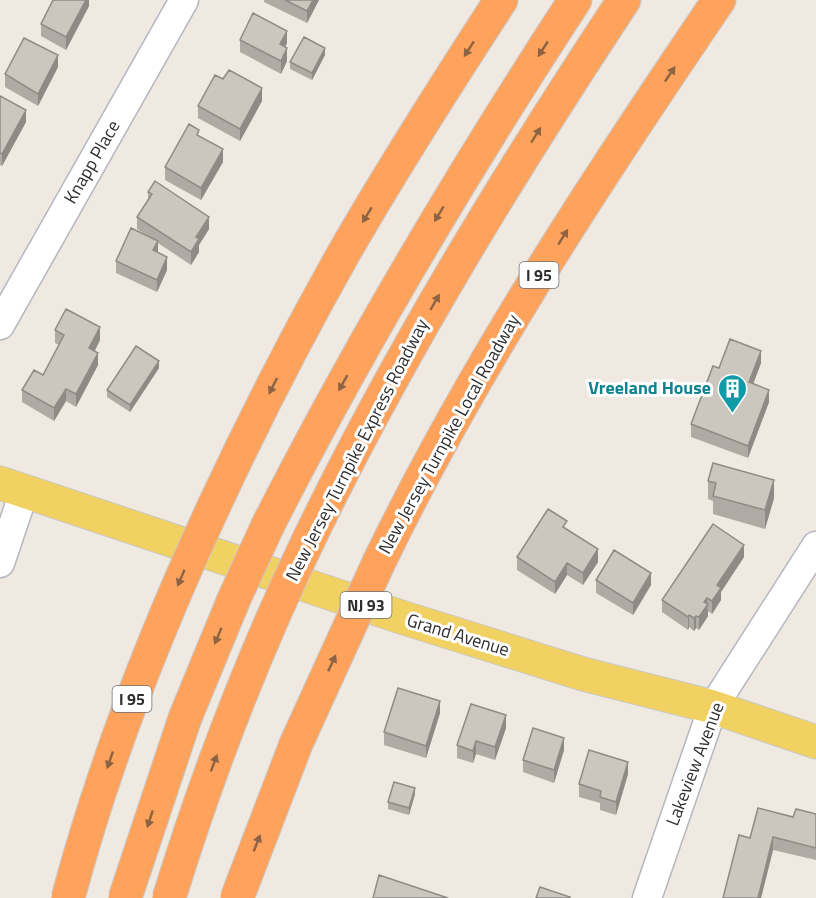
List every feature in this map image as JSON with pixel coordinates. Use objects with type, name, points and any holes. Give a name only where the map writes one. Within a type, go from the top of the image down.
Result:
[{"type":"highway","name":"I 95","points":[[68,898],[96,802],[138,684],[168,608],[214,506],[279,374],[345,252],[396,165],[501,0]]},
{"type":"highway","points":[[124,898],[185,718],[234,599],[268,525],[392,294],[452,193],[575,0]]},
{"type":"highway","name":"New Jersey Turnpike Express Roadway","points":[[169,898],[188,835],[264,634],[368,421],[431,309],[560,97],[624,0]]},
{"type":"highway","name":"New Jersey Turnpike Local Roadway","points":[[237,898],[296,744],[379,562],[434,454],[500,338],[602,174],[719,0]]},
{"type":"main road","name":"Grand Avenue","points":[[12,488],[401,617],[583,674],[713,707],[816,742]]},
{"type":"street","name":"Knapp Place","points":[[0,325],[184,0]]},
{"type":"street","points":[[0,563],[12,488]]},
{"type":"street","name":"Lakeview Avenue","points":[[647,898],[713,707],[816,546]]},
{"type":"building","points":[[53,0],[86,0],[66,37],[41,24]]},
{"type":"building","points":[[285,0],[313,0],[307,11]]},
{"type":"building","points":[[253,13],[287,31],[280,44],[287,48],[281,61],[240,40]]},
{"type":"building","points":[[304,37],[325,48],[312,73],[290,62]]},
{"type":"building","points":[[24,38],[58,55],[38,94],[5,74]]},
{"type":"building","points":[[229,70],[262,88],[240,129],[198,106],[215,75],[223,79]]},
{"type":"building","points":[[0,96],[26,110],[2,154],[0,153]]},
{"type":"building","points":[[189,124],[199,130],[197,135],[223,149],[201,188],[165,167]]},
{"type":"building","points":[[155,181],[209,217],[196,237],[199,239],[191,252],[137,217],[152,194],[148,192]]},
{"type":"building","points":[[131,228],[158,241],[153,250],[167,257],[157,280],[116,261]]},
{"type":"building","points":[[66,309],[100,327],[89,348],[98,353],[76,394],[66,389],[54,408],[22,390],[34,370],[43,375],[64,335],[55,330]]},
{"type":"building","name":"Vreeland House","points":[[730,339],[761,351],[749,382],[769,390],[748,446],[691,424],[713,366],[719,368]]},
{"type":"building","points":[[136,346],[159,361],[130,405],[107,390]]},
{"type":"building","points":[[713,463],[774,480],[765,510],[713,496],[716,483],[708,481]]},
{"type":"building","points":[[548,509],[567,521],[563,527],[598,549],[583,573],[567,563],[555,582],[517,557]]},
{"type":"building","points":[[713,524],[744,545],[717,585],[721,588],[712,601],[707,598],[704,602],[708,604],[699,617],[694,618],[689,615],[688,617],[662,600]]},
{"type":"building","points":[[614,550],[651,573],[633,603],[596,580]]},
{"type":"building","points":[[398,688],[440,701],[426,746],[384,732]]},
{"type":"building","points":[[471,704],[506,715],[495,747],[476,741],[473,751],[457,745]]},
{"type":"building","points":[[533,728],[564,738],[554,770],[523,760]]},
{"type":"building","points":[[589,750],[628,762],[616,802],[600,797],[601,791],[579,784]]},
{"type":"building","points":[[394,782],[415,788],[409,808],[388,802]]},
{"type":"building","points":[[758,808],[793,817],[796,809],[816,814],[816,848],[773,837],[758,898],[723,898],[739,835],[750,838]]},
{"type":"building","points":[[379,875],[448,898],[373,898]]},
{"type":"building","points":[[540,887],[570,897],[536,898]]},
{"type":"place","name":"Vreeland House","points":[[732,414]]}]
